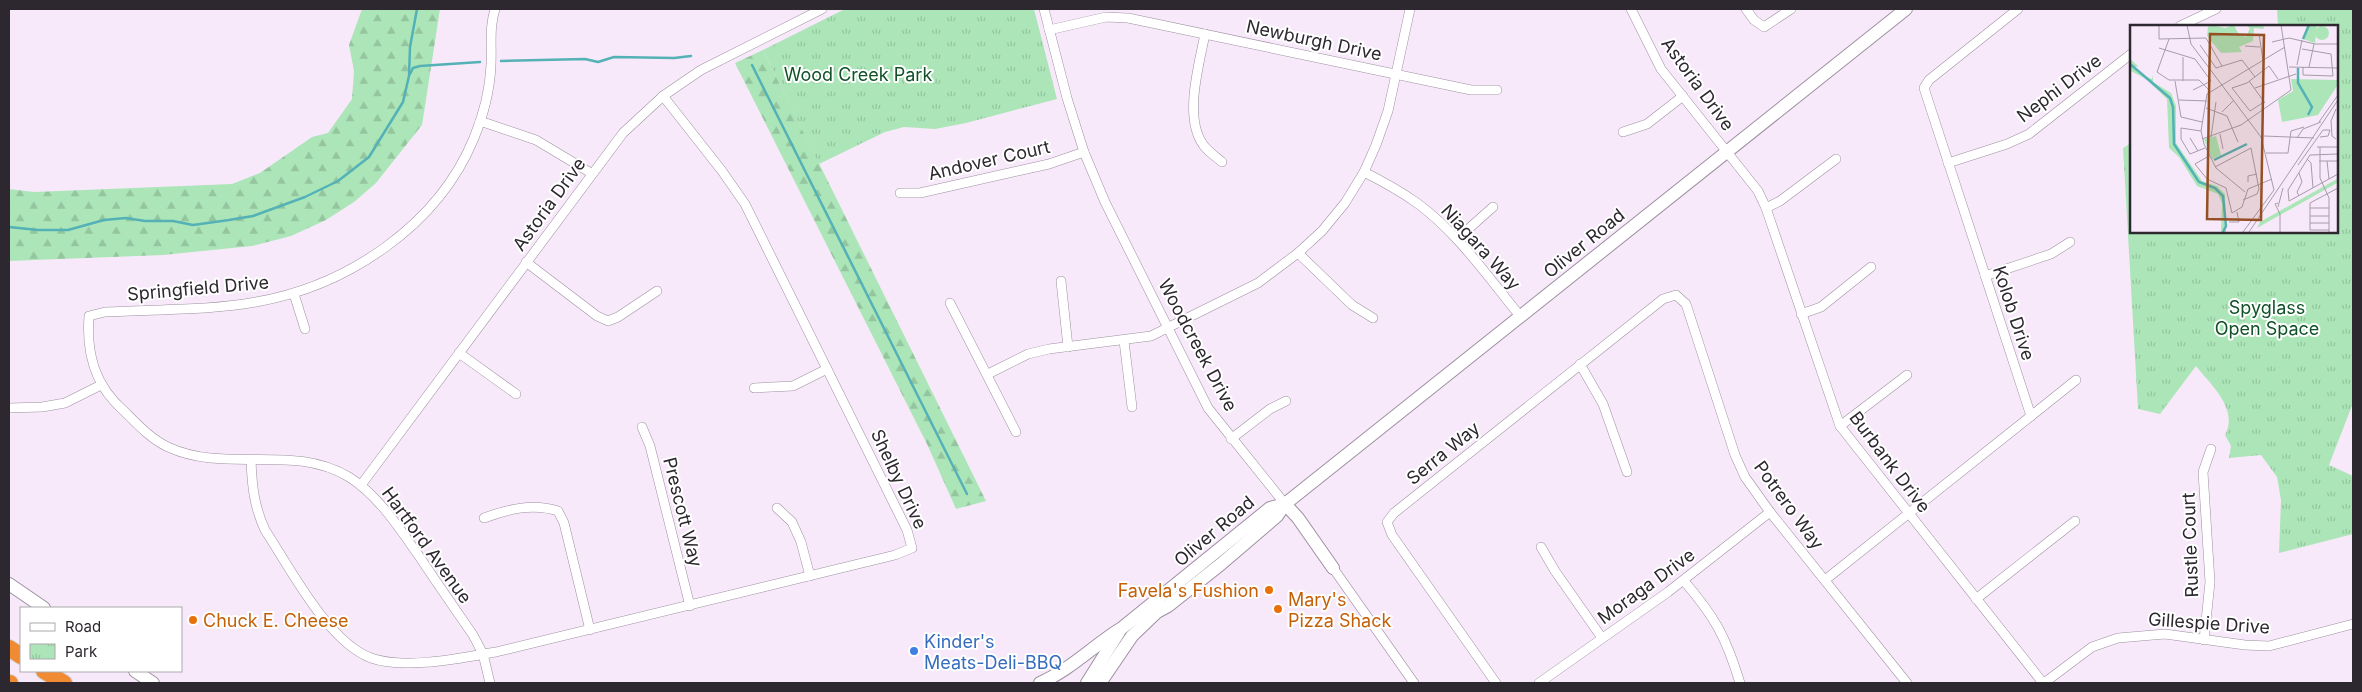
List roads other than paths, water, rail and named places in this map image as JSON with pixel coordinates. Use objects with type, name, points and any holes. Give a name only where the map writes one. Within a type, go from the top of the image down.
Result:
[{"type":"highway","points":[[9,648],[20,655]]},
{"type":"highway","points":[[46,672],[64,683]]},
{"type":"street","name":"Springfield Drive","points":[[88,316],[105,312],[255,302],[294,294],[346,272],[372,257],[403,233],[445,188],[460,165],[480,121],[490,75],[491,22],[495,9]]},
{"type":"street","name":"Astoria Drive","points":[[361,485],[591,173],[623,133],[663,96],[701,70],[807,12],[822,9]]},
{"type":"street","name":"Woodcreek Drive","points":[[1044,9],[1084,152],[1105,202],[1208,408],[1298,518],[1414,683]]},
{"type":"street","points":[[988,374],[1028,354],[1068,346],[1124,341],[1150,336],[1258,283],[1298,253],[1322,231],[1345,203],[1364,172],[1388,111],[1410,9]]},
{"type":"street","name":"Astoria Drive","points":[[1631,9],[1661,69],[1728,151]]},
{"type":"street","points":[[1746,9],[1754,20],[1764,27],[1791,9]]},
{"type":"street","name":"Oliver Road","points":[[1100,683],[1132,636],[1157,612],[1168,606],[1221,564],[1277,516],[1285,504],[1906,9]]},
{"type":"street","name":"Kolob Drive","points":[[2018,9],[1929,80],[1924,88],[2031,416]]},
{"type":"street","points":[[2182,25],[2216,9]]},
{"type":"street","name":"Newburgh Drive","points":[[1050,30],[1106,17],[1128,18],[1471,90],[1497,90]]},
{"type":"street","points":[[1205,34],[1196,79],[1194,98],[1195,119],[1204,146],[1222,162]]},
{"type":"street","name":"Nephi Drive","points":[[1948,163],[2007,144],[2029,134],[2130,55]]},
{"type":"street","name":"Shelby Drive","points":[[251,460],[252,493],[257,512],[265,530],[330,629],[349,647],[371,658],[394,662],[483,654],[690,606],[895,555],[912,548],[907,530],[744,204],[722,171],[663,96]]},
{"type":"street","points":[[1623,132],[1647,124],[1683,96]]},
{"type":"street","points":[[480,121],[536,140],[558,151],[591,173]]},
{"type":"street","name":"Burbank Drive","points":[[1728,151],[1758,191],[1766,208],[1840,426],[2043,683]]},
{"type":"street","name":"Andover Court","points":[[900,193],[920,193],[1049,164],[1084,152]]},
{"type":"street","points":[[1766,208],[1780,201],[1836,159]]},
{"type":"street","name":"Niagara Way","points":[[1364,172],[1417,203],[1457,239],[1520,316]]},
{"type":"street","points":[[1457,239],[1493,207]]},
{"type":"street","points":[[1985,276],[2052,254],[2070,242]]},
{"type":"street","points":[[1298,253],[1346,300],[1373,318]]},
{"type":"street","points":[[526,262],[597,316],[608,321],[618,317],[657,291]]},
{"type":"street","points":[[1801,314],[1821,307],[1871,267]]},
{"type":"street","points":[[1061,281],[1068,346]]},
{"type":"street","points":[[294,294],[304,329]]},
{"type":"street","name":"Serra Way","points":[[1496,683],[1392,535],[1387,522],[1394,512],[1580,364],[1663,299],[1676,295]]},
{"type":"street","name":"Potrero Way","points":[[1676,295],[1686,304],[1735,455],[1745,477],[1770,512],[1907,683]]},
{"type":"street","points":[[950,303],[1016,432]]},
{"type":"street","name":"Hartford Avenue","points":[[88,316],[88,349],[101,385],[110,398],[152,436],[166,446],[200,458],[221,461],[292,460],[317,464],[336,471],[361,485],[388,513],[472,635],[483,654],[490,683]]},
{"type":"street","points":[[1124,341],[1132,407]]},
{"type":"street","points":[[459,353],[516,394]]},
{"type":"street","points":[[1580,364],[1604,404],[1627,472]]},
{"type":"street","points":[[754,388],[793,386],[827,370]]},
{"type":"street","points":[[1840,426],[1907,375]]},
{"type":"street","points":[[1825,580],[2076,380]]},
{"type":"street","points":[[9,408],[42,407],[64,403],[101,385]]},
{"type":"street","points":[[1232,439],[1270,409],[1286,401]]},
{"type":"street","name":"Prescott Way","points":[[642,427],[650,446],[690,606]]},
{"type":"street","name":"Rustle Court","points":[[2204,640],[2210,582],[2203,472],[2211,449]]},
{"type":"street","name":"Oliver Road","points":[[1040,683],[1054,677],[1099,642],[1122,628],[1270,508],[1285,504]]},
{"type":"street","points":[[484,518],[510,509],[546,507],[558,512],[564,523],[590,630]]},
{"type":"street","points":[[777,508],[792,522],[802,542],[810,576]]},
{"type":"street","name":"Moraga Drive","points":[[1538,683],[1684,581],[1770,512]]},
{"type":"street","points":[[1976,599],[2075,521]]},
{"type":"street","points":[[1541,547],[1555,571],[1602,638]]},
{"type":"street","points":[[1684,581],[1710,612],[1719,628],[1740,683]]},
{"type":"street","points":[[9,584],[43,607]]},
{"type":"street","name":"Gillespie Drive","points":[[2043,683],[2092,647],[2118,638],[2165,634],[2269,646],[2353,624]]},
{"type":"street","name":"Oliver Road","points":[[1087,683],[1122,628]]},
{"type":"street","points":[[136,672],[153,683]]},
{"type":"waterway","points":[[9,227],[38,230],[68,230],[104,220],[126,218],[145,221],[173,221],[193,225],[229,220],[253,216],[305,197],[338,181],[369,157],[403,102],[409,76],[410,47],[417,9]]},
{"type":"waterway","points":[[501,61],[585,59],[598,62],[614,57],[674,58],[691,56]]},
{"type":"waterway","points":[[410,74],[413,68],[420,66],[480,62]]},
{"type":"waterway","points":[[752,65],[967,494]]},
{"type":"place","name":"Favela's Fushion","points":[[1269,590]]},
{"type":"place","name":"Mary's Pizza Shack","points":[[1278,609]]},
{"type":"place","name":"Chuck E. Cheese","points":[[193,620]]},
{"type":"place","name":"Kinder's Meats-Deli-BBQ","points":[[914,651]]},
{"type":"park label","name":"Wood Creek Park","points":[[858,74]]},
{"type":"park label","name":"Spyglass Open Space","points":[[2267,317]]}]
